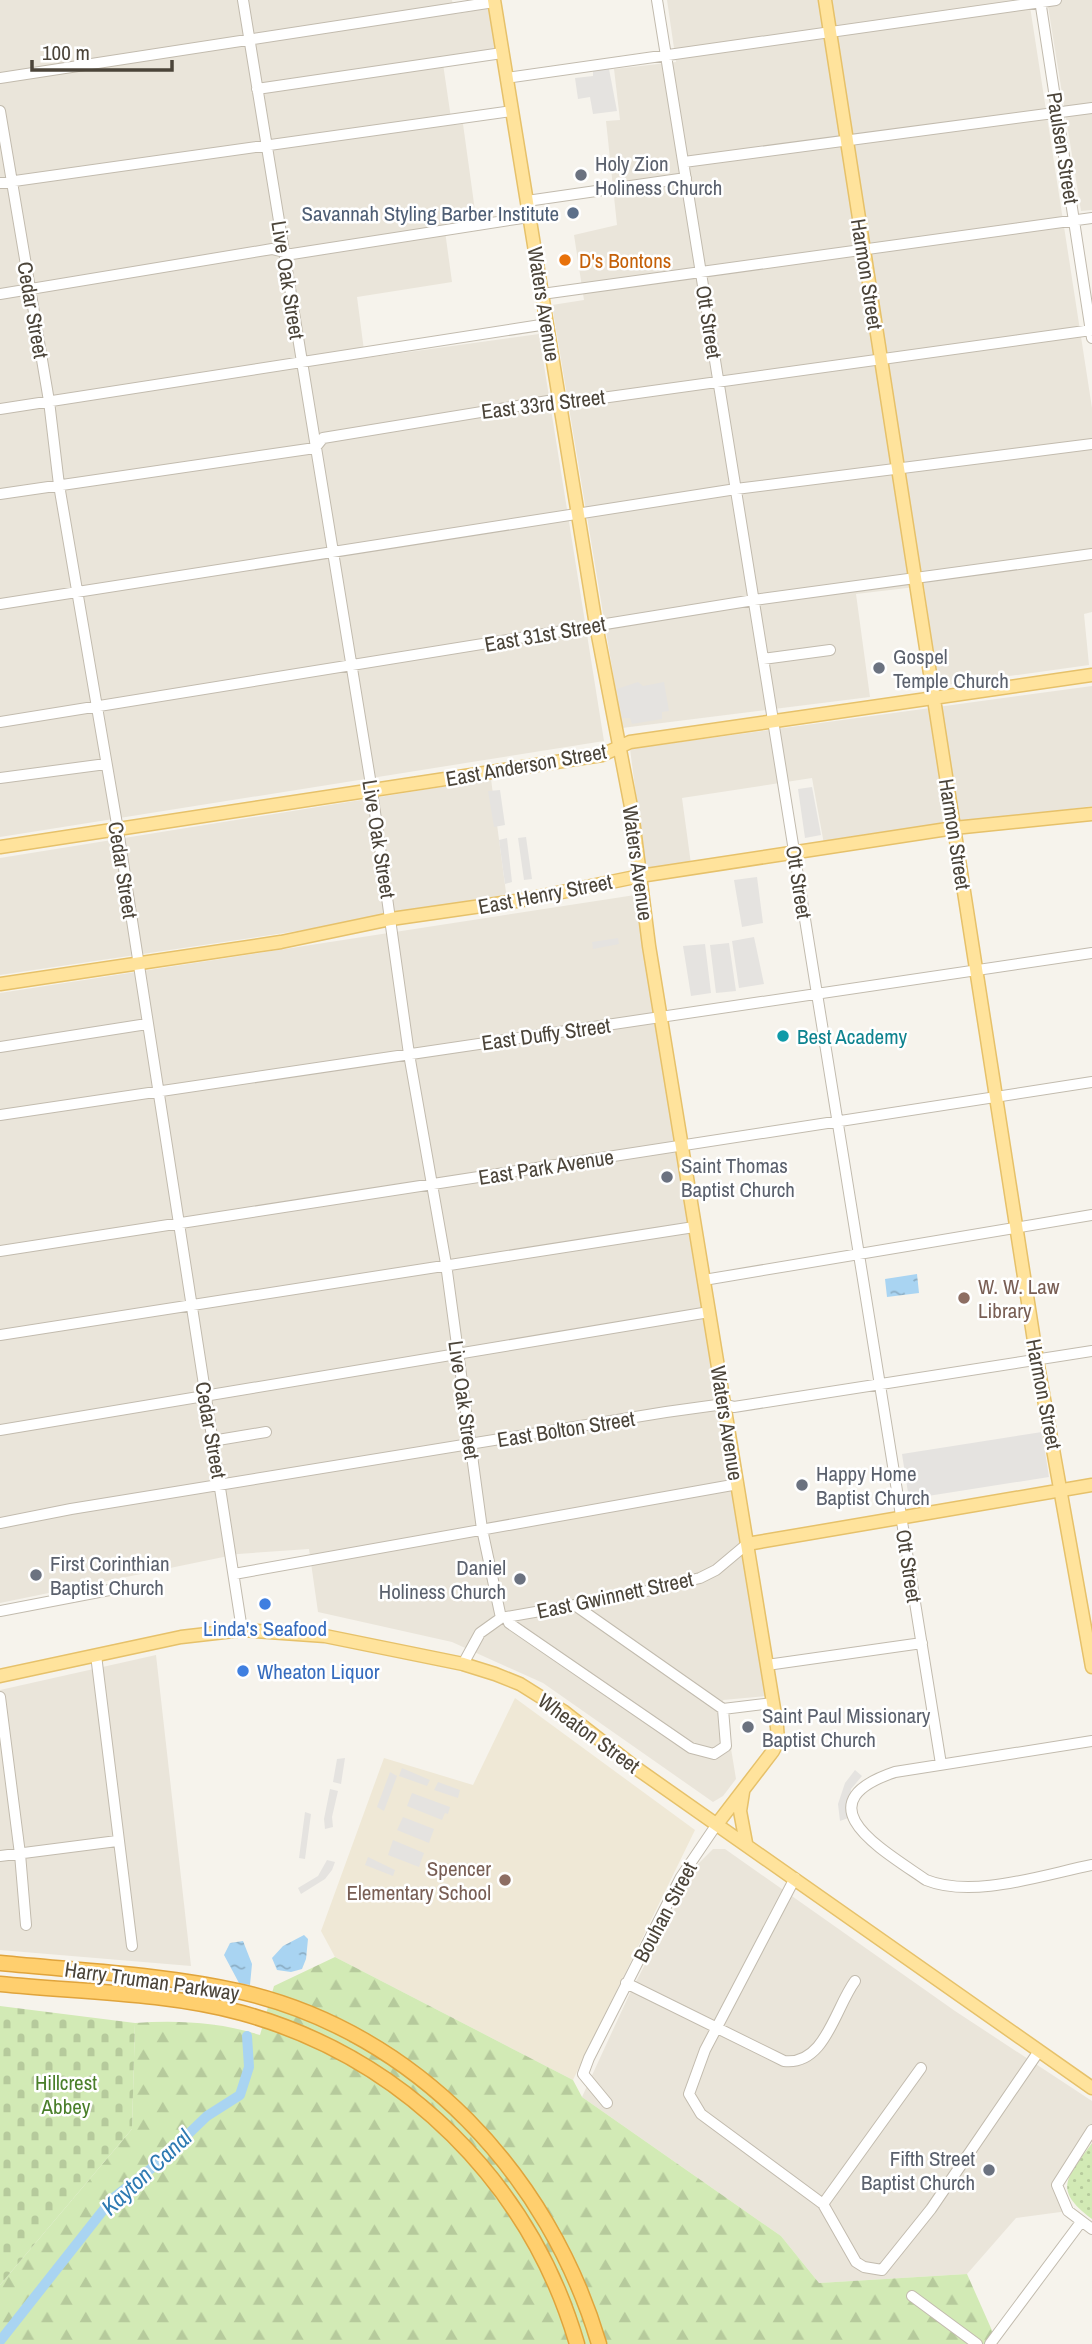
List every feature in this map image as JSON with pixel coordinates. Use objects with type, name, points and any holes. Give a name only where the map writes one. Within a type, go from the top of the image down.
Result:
[{"type":"highway","name":"Harry Truman Parkway","points":[[0,1963],[208,1985],[280,2004],[345,2031],[407,2068],[463,2114],[510,2166],[550,2225],[581,2290],[598,2344]]},
{"type":"highway","name":"Harry Truman Parkway","points":[[0,1983],[210,2007],[273,2023],[336,2050],[395,2085],[448,2129],[494,2179],[532,2235],[562,2297],[577,2344]]},
{"type":"main road","name":"Harmon Street","points":[[825,0],[1037,1360],[1088,1617],[1092,1667]]},
{"type":"main road","name":"Waters Avenue","points":[[494,1],[596,625],[620,747],[660,1017],[777,1727]]},
{"type":"main road","name":"East Anderson Street","points":[[0,847],[602,755],[630,742],[1092,675]]},
{"type":"main road","name":"East Henry Street","points":[[0,984],[281,942],[391,919],[523,900],[640,876],[954,828],[1092,814]]},
{"type":"main road","name":"East Gwinnett Street","points":[[747,1544],[1092,1485]]},
{"type":"main road","name":"Wheaton Street","points":[[0,1676],[196,1634],[242,1630],[325,1636],[463,1664],[508,1679],[534,1692],[1092,2088]]},
{"type":"main road","name":"Bouhan Street","points":[[717,1824],[773,1751],[778,1741],[777,1727]]},
{"type":"main road","points":[[744,1789],[740,1811],[746,1843]]},
{"type":"street","name":"Live Oak Street","points":[[243,0],[372,791],[409,1054],[446,1264],[482,1529],[504,1618]]},
{"type":"street","name":"Ott Street","points":[[657,0],[941,1764]]},
{"type":"street","points":[[506,78],[1056,0]]},
{"type":"street","points":[[0,78],[494,1]]},
{"type":"street","name":"Paulsen Street","points":[[1040,1],[1091,333]]},
{"type":"street","points":[[257,89],[502,53]]},
{"type":"street","points":[[684,162],[1092,108]]},
{"type":"street","name":"Cedar Street","points":[[0,111],[50,401],[59,485],[118,830],[242,1630]]},
{"type":"street","points":[[0,183],[512,111]]},
{"type":"street","points":[[527,201],[686,178]]},
{"type":"street","points":[[0,294],[272,249],[292,254],[529,217]]},
{"type":"street","points":[[542,295],[1092,218]]},
{"type":"street","points":[[0,409],[301,360],[547,324]]},
{"type":"street","name":"East 33rd Street","points":[[0,494],[315,448],[323,438],[548,401],[560,402],[1091,333]]},
{"type":"street","points":[[0,604],[736,489],[1092,444]]},
{"type":"street","name":"East 31st Street","points":[[0,722],[754,600],[1092,554]]},
{"type":"street","points":[[763,659],[830,650]]},
{"type":"street","points":[[0,778],[106,764]]},
{"type":"street","name":"East Duffy Street","points":[[0,1115],[1092,953]]},
{"type":"street","points":[[0,1047],[147,1024]]},
{"type":"street","name":"East Park Avenue","points":[[0,1251],[1092,1082]]},
{"type":"street","points":[[704,1280],[1092,1215]]},
{"type":"street","points":[[0,1335],[694,1227]]},
{"type":"street","points":[[0,1430],[709,1312]]},
{"type":"street","name":"East Bolton Street","points":[[0,1523],[71,1508],[724,1404],[734,1407],[1092,1351]]},
{"type":"street","points":[[212,1441],[266,1432]]},
{"type":"street","points":[[234,1574],[738,1485]]},
{"type":"street","name":"East Gwinnett Street","points":[[504,1618],[576,1606],[700,1578],[747,1544]]},
{"type":"street","points":[[0,1611],[125,1587]]},
{"type":"street","points":[[576,1606],[723,1709],[773,1703]]},
{"type":"street","points":[[463,1664],[480,1633],[504,1618],[691,1748],[714,1754],[721,1752],[726,1746],[723,1709]]},
{"type":"street","points":[[767,1665],[922,1643]]},
{"type":"street","points":[[96,1655],[132,1946]]},
{"type":"street","points":[[0,1697],[20,1853],[26,1925]]},
{"type":"street","points":[[1092,1741],[895,1772],[869,1780],[855,1792],[852,1807],[855,1822],[862,1834],[926,1880],[955,1888],[965,1889],[1092,1865]]},
{"type":"street","name":"Bouhan Street","points":[[607,2103],[583,2074],[681,1877],[717,1824]]},
{"type":"street","points":[[0,1856],[117,1841]]},
{"type":"street","points":[[794,1878],[717,2028],[689,2094],[692,2104],[701,2114],[823,2204],[856,2262],[864,2267],[882,2270],[932,2209],[1039,2051]]},
{"type":"street","points":[[626,1983],[784,2061],[795,2062],[816,2052],[855,1981]]},
{"type":"street","points":[[823,2204],[921,2068]]},
{"type":"street","points":[[1092,2130],[1057,2185],[1068,2211],[1092,2230]]},
{"type":"street","points":[[990,2344],[1082,2222]]},
{"type":"street","points":[[912,2296],[977,2344]]},
{"type":"shaded area","points":[[0,0],[452,0],[455,14],[490,8],[496,49],[442,57],[452,125],[463,124],[476,218],[444,224],[452,282],[357,297],[365,358],[539,334],[604,741],[0,837]]},
{"type":"shaded area","points":[[667,0],[1029,0],[1092,408],[1092,612],[1084,614],[1089,665],[938,686],[924,586],[856,594],[870,697],[622,728],[552,305],[584,300],[574,235],[617,225],[606,121],[620,120],[614,69],[676,62]]},
{"type":"shaded area","points":[[1047,0],[1092,0],[1092,210],[1081,211]]},
{"type":"shaded area","points":[[609,69],[617,111],[593,114],[590,97],[578,99],[575,78],[593,76],[593,70]]},
{"type":"shaded area","points":[[638,682],[643,686],[664,682],[669,711],[662,712],[662,719],[632,724],[630,718],[622,718],[617,689]]},
{"type":"shaded area","points":[[1092,686],[1092,806],[824,844],[812,778],[682,798],[691,864],[646,871],[630,749]]},
{"type":"shaded area","points":[[491,779],[507,900],[0,975],[0,858]]},
{"type":"shaded area","points":[[812,787],[821,835],[805,838],[798,789]]},
{"type":"shaded area","points":[[500,790],[505,825],[494,827],[488,791]]},
{"type":"shaded area","points":[[526,837],[532,879],[524,880],[518,838]]},
{"type":"shaded area","points":[[507,838],[512,882],[505,884],[499,840]]},
{"type":"shaded area","points":[[757,877],[763,923],[742,927],[734,880]]},
{"type":"shaded area","points":[[635,895],[766,1696],[723,1700],[736,1779],[723,1796],[713,1802],[543,1683],[452,1642],[318,1612],[309,1549],[238,1554],[0,1603],[0,993]]},
{"type":"shaded area","points":[[754,937],[764,984],[739,988],[732,941]]},
{"type":"shaded area","points":[[618,938],[619,944],[593,949],[592,942]]},
{"type":"shaded area","points":[[729,943],[736,991],[716,993],[710,945]]},
{"type":"shaded area","points":[[705,944],[711,993],[691,996],[683,946]]},
{"type":"shaded area","points":[[1042,1432],[1049,1477],[909,1499],[902,1454]]},
{"type":"shaded area","points":[[156,1655],[191,1966],[0,1950],[0,1690]]},
{"type":"shaded area","name":"Spencer Elementary School","points":[[515,1698],[695,1830],[573,2080],[335,1957],[321,1931],[384,1758],[473,1785]]},
{"type":"shaded area","points":[[345,1758],[341,1784],[333,1782],[337,1759]]},
{"type":"shaded area","points":[[402,1768],[430,1780],[427,1786],[399,1776]]},
{"type":"shaded area","points":[[855,1770],[862,1776],[851,1789],[848,1818],[840,1821],[838,1804],[845,1783]]},
{"type":"shaded area","points":[[390,1772],[397,1776],[384,1811],[377,1807]]},
{"type":"shaded area","points":[[438,1782],[460,1790],[458,1798],[434,1790]]},
{"type":"shaded area","points":[[330,1789],[338,1791],[332,1817],[333,1827],[325,1829],[324,1819]]},
{"type":"shaded area","points":[[412,1793],[450,1807],[448,1814],[445,1813],[442,1820],[407,1806]]},
{"type":"shaded area","points":[[305,1812],[311,1814],[305,1859],[299,1858]]},
{"type":"shaded area","points":[[403,1817],[434,1829],[429,1843],[397,1830]]},
{"type":"shaded area","points":[[393,1840],[424,1853],[419,1867],[388,1855]]},
{"type":"shaded area","points":[[713,1849],[725,1849],[955,2011],[1092,2101],[1092,2131],[1059,2181],[1068,2211],[1016,2218],[967,2274],[819,2283],[781,2236],[582,2097],[630,1993],[698,1864]]},
{"type":"shaded area","points":[[368,1857],[395,1870],[393,1876],[365,1865]]},
{"type":"shaded area","points":[[327,1860],[335,1862],[332,1870],[325,1879],[301,1894],[298,1888],[318,1876]]},
{"type":"green space","points":[[335,1957],[573,2080],[582,2097],[781,2236],[819,2283],[967,2274],[998,2344],[0,2344],[0,2285],[132,2129],[135,2023],[198,2023],[260,2035],[274,1986]]},
{"type":"green space","name":"Hillcrest Abbey","points":[[0,2006],[135,2023],[132,2129],[0,2285]]},
{"type":"green space","points":[[1092,2143],[1092,2219],[1079,2209],[1072,2199],[1068,2183],[1076,2165]]},
{"type":"water","points":[[917,1274],[919,1293],[887,1297],[885,1279]]},
{"type":"water","points":[[304,1935],[308,1939],[302,1969],[291,1972],[277,1970],[272,1958],[283,1946]]},
{"type":"water","points":[[243,1941],[252,1964],[250,1985],[239,1983],[224,1955],[230,1943]]},
{"type":"waterway","name":"Kayton Canal","points":[[0,2341],[112,2199],[157,2164],[207,2116],[240,2095],[249,2067],[247,2036]]},
{"type":"place","name":"Holy Zion Holiness Church","points":[[581,175]]},
{"type":"place","name":"Savannah Styling Barber Institute","points":[[573,213]]},
{"type":"place","name":"D's Bontons","points":[[565,260]]},
{"type":"place","name":"Gospel Temple Church","points":[[879,668]]},
{"type":"place","name":"Best Academy","points":[[783,1036]]},
{"type":"place","name":"Saint Thomas Baptist Church","points":[[667,1177]]},
{"type":"place","name":"W. W. Law Library","points":[[964,1298]]},
{"type":"place","name":"Happy Home Baptist Church","points":[[802,1485]]},
{"type":"place","name":"First Corinthian Baptist Church","points":[[36,1575]]},
{"type":"place","name":"Daniel Holiness Church","points":[[520,1579]]},
{"type":"place","name":"Linda's Seafood","points":[[265,1604]]},
{"type":"place","name":"Wheaton Liquor","points":[[243,1671]]},
{"type":"place","name":"Saint Paul Missionary Baptist Church","points":[[748,1727]]},
{"type":"place","name":"Spencer Elementary School","points":[[505,1880]]},
{"type":"place","name":"Fifth Street Baptist Church","points":[[989,2170]]}]
